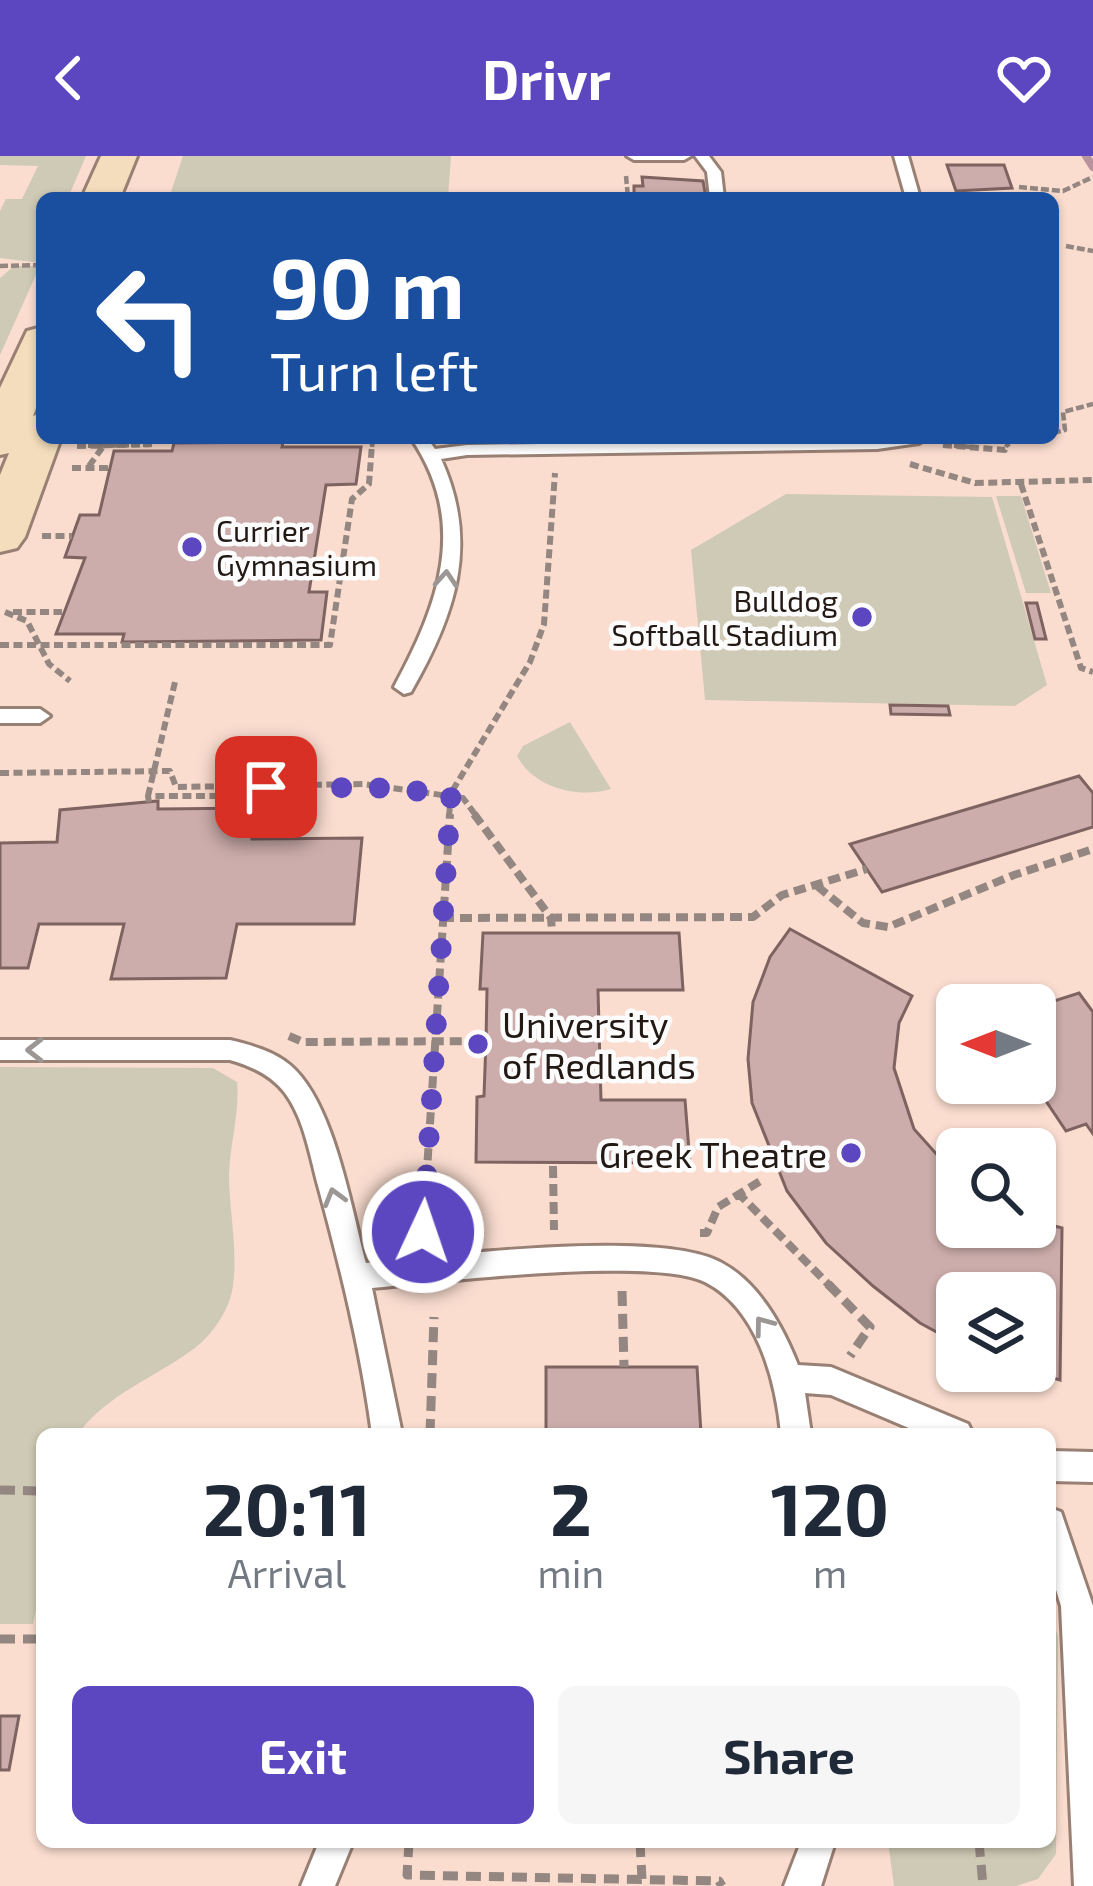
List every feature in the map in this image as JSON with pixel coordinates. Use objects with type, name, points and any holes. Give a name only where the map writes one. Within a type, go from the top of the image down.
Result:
[{"type":"street","points":[[103,192],[118,156]]},
{"type":"street","points":[[131,192],[146,156]]},
{"type":"street","points":[[0,441],[28,368]]},
{"type":"street","points":[[0,537],[56,447]]},
{"type":"lane","points":[[634,156],[684,156]]},
{"type":"lane","points":[[702,156],[714,172],[716,192]]},
{"type":"lane","points":[[901,156],[911,192]]},
{"type":"lane","points":[[404,687],[444,602],[450,522],[432,455],[424,444]]},
{"type":"lane","points":[[432,455],[467,450],[878,444]]},
{"type":"lane","points":[[0,716],[40,716]]},
{"type":"lane","points":[[0,1050],[230,1050],[261,1058],[291,1083],[310,1114],[357,1277],[379,1364],[386,1428]]},
{"type":"lane","points":[[357,1277],[682,1262],[709,1270],[734,1288],[768,1328],[790,1378],[795,1428]]},
{"type":"lane","points":[[790,1378],[831,1381],[944,1428]]},
{"type":"lane","points":[[1056,1466],[1093,1466]]},
{"type":"lane","points":[[1056,1541],[1077,1606],[1091,1886]]},
{"type":"lane","points":[[318,1886],[334,1848]]},
{"type":"lane","points":[[801,1886],[816,1848]]},
{"type":"path","points":[[1018,187],[1063,191],[1090,177]]},
{"type":"path","points":[[1066,246],[1093,251]]},
{"type":"path","points":[[0,266],[36,265]]},
{"type":"path","points":[[1059,432],[1065,430],[1063,412],[1093,404]]},
{"type":"path","points":[[56,447],[86,444]]},
{"type":"path","points":[[88,468],[105,444]]},
{"type":"path","points":[[0,645],[330,644],[352,499],[369,484],[372,444]]},
{"type":"path","points":[[878,444],[930,476],[1021,484],[1093,480]]},
{"type":"path","points":[[942,444],[956,449],[1005,450],[1008,444]]},
{"type":"path","points":[[56,447],[88,468],[109,468]]},
{"type":"path","points":[[423,1232],[451,794],[530,662],[544,624],[556,462]]},
{"type":"path","points":[[1021,484],[1081,668],[1093,672]]},
{"type":"path","points":[[62,612],[5,612],[27,621],[49,664],[70,681]]},
{"type":"path","points":[[175,682],[148,799],[224,796],[227,787]]},
{"type":"path","points":[[0,773],[170,770],[176,787],[382,788],[463,797],[551,918],[552,932]]},
{"type":"path","points":[[816,885],[846,914],[888,927],[1014,875],[1093,849]]},
{"type":"path","points":[[442,918],[753,917],[782,895],[867,869]]},
{"type":"path","points":[[303,1042],[486,1042]]},
{"type":"path","points":[[553,1166],[554,1231]]},
{"type":"path","points":[[707,1233],[718,1207],[762,1180]]},
{"type":"path","points":[[737,1192],[870,1327],[831,1381]]},
{"type":"path","points":[[622,1283],[624,1367]]},
{"type":"path","points":[[430,1428],[434,1317]]},
{"type":"path","points":[[0,1490],[36,1490]]},
{"type":"path","points":[[0,1639],[36,1639]]},
{"type":"path","points":[[409,1848],[407,1875],[719,1881],[722,1886]]},
{"type":"path","points":[[640,1848],[642,1879]]},
{"type":"path","points":[[980,1848],[983,1886]]},
{"type":"shaded area","name":"University of Redlands","points":[[0,156],[1093,156],[1093,1886],[0,1886]]},
{"type":"shaded area","points":[[0,156],[86,156],[71,192],[36,192],[36,262],[0,258],[0,211],[6,199],[22,199],[38,166],[0,165]]},
{"type":"shaded area","points":[[183,156],[451,156],[448,192],[171,192]]},
{"type":"shaded area","points":[[14,266],[36,266],[0,355],[0,278]]},
{"type":"shaded area","name":"Bulldog Softball Stadium","points":[[786,494],[992,497],[1047,685],[1015,706],[705,700],[691,550]]},
{"type":"shaded area","points":[[996,496],[1021,496],[1051,593],[1026,593]]},
{"type":"shaded area","points":[[570,722],[611,789],[585,793],[558,788],[534,776],[517,756],[523,746]]},
{"type":"shaded area","points":[[0,1067],[213,1068],[237,1082],[229,1174],[234,1258],[229,1302],[203,1341],[118,1396],[83,1428],[36,1428],[36,1610],[33,1624],[0,1624]]},
{"type":"shaded area","points":[[1056,1630],[1058,1637],[1056,1854],[1038,1879],[1016,1886],[894,1886],[889,1848],[1056,1848]]},
{"type":"building","points":[[947,165],[1004,165],[1012,188],[956,191]]},
{"type":"building","points":[[642,177],[703,181],[705,192],[634,192],[634,186],[643,186]]},
{"type":"building","name":"Currier Gymnasium","points":[[174,444],[361,447],[356,484],[326,485],[309,592],[327,592],[321,640],[122,642],[124,634],[56,634],[85,558],[65,557],[80,515],[99,515],[114,451],[172,451]]},
{"type":"building","points":[[1026,603],[1037,603],[1046,639],[1035,639]]},
{"type":"building","points":[[890,705],[948,706],[950,715],[891,714]]},
{"type":"building","points":[[1079,776],[1093,793],[1093,827],[882,892],[850,844]]},
{"type":"building","points":[[158,801],[158,809],[256,808],[252,839],[362,838],[354,924],[237,924],[226,978],[111,979],[124,924],[39,924],[28,968],[0,968],[0,843],[57,842],[60,810]]},
{"type":"building","name":"Greek Theatre","points":[[790,929],[912,996],[899,1023],[894,1068],[914,1129],[936,1154],[936,1248],[1056,1248],[1056,1226],[1062,1228],[1060,1380],[1056,1379],[1056,1272],[936,1272],[936,1332],[873,1286],[826,1243],[787,1191],[752,1103],[748,1059],[753,1002],[770,957]]},
{"type":"building","points":[[483,933],[679,933],[683,990],[598,990],[601,1100],[685,1100],[690,1163],[476,1162],[477,1097],[484,1096],[486,1041],[487,989],[480,989]]},
{"type":"building","points":[[1079,993],[1093,1012],[1093,1134],[1086,1124],[1066,1131],[1048,1104],[1056,1104],[1056,1000]]},
{"type":"building","points":[[546,1367],[697,1367],[701,1428],[546,1428]]},
{"type":"building","points":[[0,1716],[19,1716],[9,1770],[0,1770]]},
{"type":"waterway","points":[[1086,156],[1093,167]]},
{"type":"place","name":"Currier Gymnasium","points":[[192,547]]},
{"type":"place","name":"Bulldog Softball Stadium","points":[[862,617]]},
{"type":"place","name":"University of Redlands","points":[[478,1044]]},
{"type":"place","name":"Greek Theatre","points":[[851,1153]]},
{"type":"route","points":[[266,787],[451,794],[423,1232]]}]
